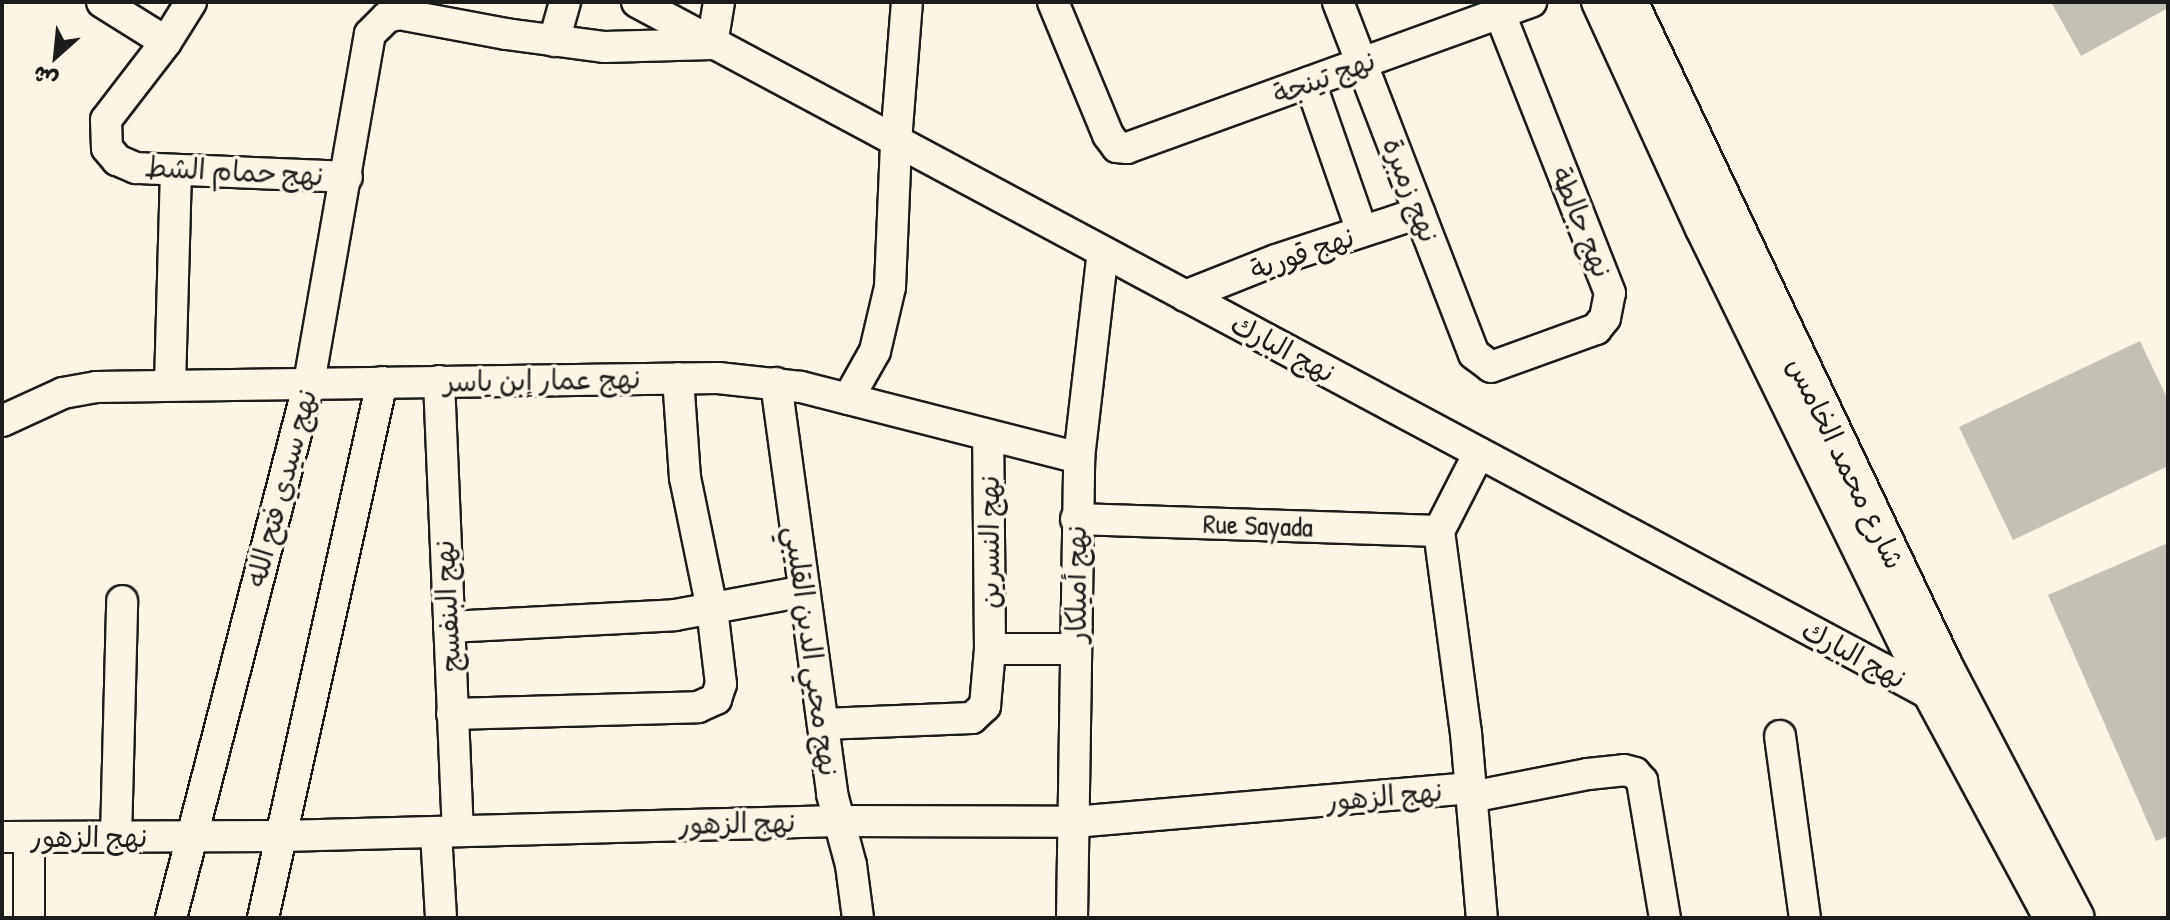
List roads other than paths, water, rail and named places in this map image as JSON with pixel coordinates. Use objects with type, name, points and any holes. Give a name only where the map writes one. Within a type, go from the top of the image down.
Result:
[{"type":"main road","name":"شارع محمد الخامس","points":[[1628,2],[1943,666],[2075,918]]},
{"type":"street","points":[[102,2],[166,42],[191,2]]},
{"type":"street","points":[[565,2],[554,41],[637,48],[712,44],[719,2]]},
{"type":"street","name":"نهج البارك","points":[[637,2],[1928,693]]},
{"type":"street","points":[[848,399],[875,351],[885,320],[890,287],[896,141],[907,2]]},
{"type":"street","name":"نهج زمبرة","points":[[1338,2],[1474,354],[1482,364],[1496,367]]},
{"type":"street","name":"نهج تينجة","points":[[1063,5],[1108,135],[1117,147],[1132,147],[1531,2]]},
{"type":"street","points":[[1597,2],[1701,229],[1928,693],[2049,918]]},
{"type":"street","name":"نهج سيدي فتح الله","points":[[171,918],[309,383],[366,54],[375,27],[399,14],[554,41]]},
{"type":"street","name":"نهج جالطة","points":[[1496,367],[1596,329],[1605,318],[1610,293],[1500,14]]},
{"type":"street","name":"نهج حمام الشط","points":[[166,42],[106,120],[107,148],[117,160],[136,168],[176,173],[347,177]]},
{"type":"street","points":[[1310,82],[1362,231]]},
{"type":"street","points":[[170,385],[176,173]]},
{"type":"street","name":"نهج قورية","points":[[1185,296],[1419,213]]},
{"type":"street","name":"نهج أميلكار","points":[[1072,918],[1076,519],[1079,458],[1103,252]]},
{"type":"street","points":[[452,714],[704,706],[716,699],[721,684],[712,609],[685,478],[678,378]]},
{"type":"street","name":"نهج عمار إبن ياسر","points":[[2,421],[63,393],[96,387],[678,378],[776,383],[1079,458]]},
{"type":"street","name":"نهج البنفسج","points":[[439,381],[452,714],[441,918]]},
{"type":"street","points":[[263,918],[382,382]]},
{"type":"street","name":"نهج محيي الدين القليبي","points":[[776,383],[823,724],[838,821],[851,865],[858,918]]},
{"type":"street","name":"نهج النسرين","points":[[823,724],[972,718],[982,710],[987,698],[990,649],[988,435]]},
{"type":"street","points":[[1479,453],[1439,531],[1471,793],[1482,918]]},
{"type":"street","name":"Rue Sayada","points":[[1076,519],[1439,531]]},
{"type":"street","points":[[449,627],[613,620],[712,609],[804,591]]},
{"type":"street","points":[[116,838],[122,601]]},
{"type":"street","points":[[990,649],[1076,649]]},
{"type":"street","points":[[1780,736],[1805,918]]},
{"type":"street","name":"نهج الزهور","points":[[16,837],[282,836],[838,821],[1074,822],[1471,793],[1624,770],[1635,773],[1642,781],[1665,918]]},
{"type":"street","points":[[16,837],[29,918]]}]
